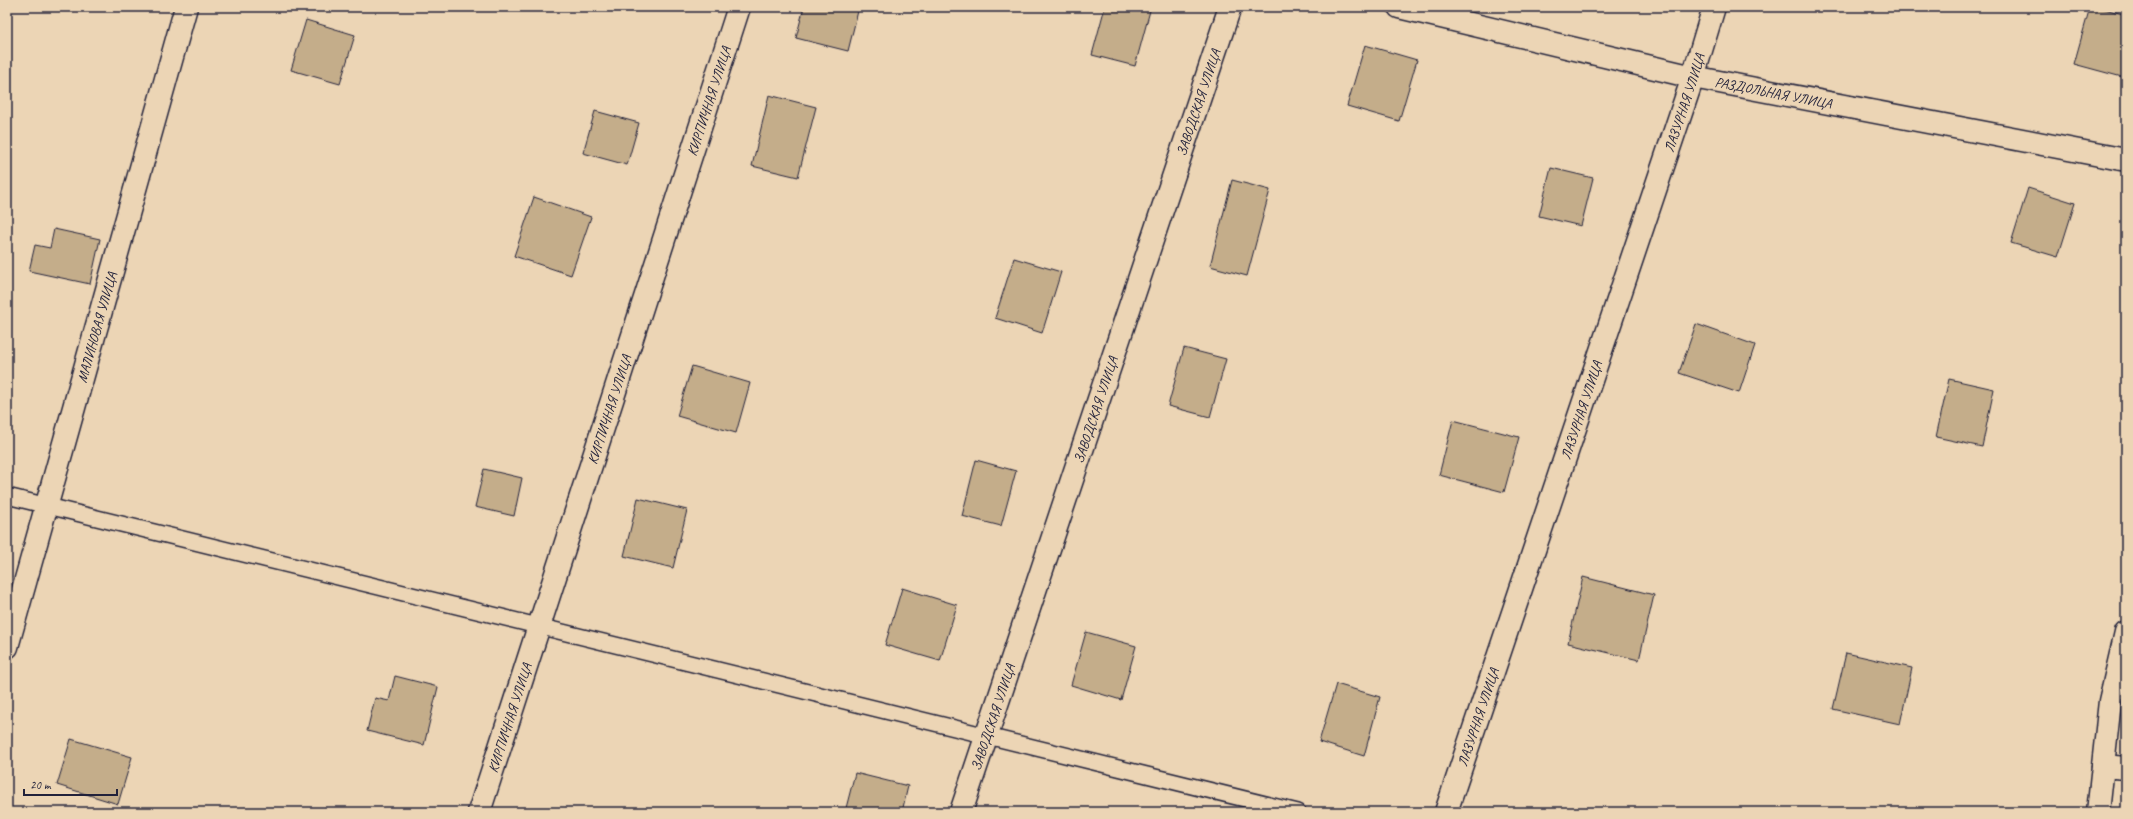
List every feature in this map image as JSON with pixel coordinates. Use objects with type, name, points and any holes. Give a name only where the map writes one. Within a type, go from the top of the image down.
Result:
[{"type":"street","name":"МАЛИНОВАЯ УЛИЦА","points":[[7,647],[186,7]]},
{"type":"street","name":"КИРПИЧНАЯ УЛИЦА","points":[[479,812],[740,7]]},
{"type":"street","name":"ЗАВОДСКАЯ УЛИЦА","points":[[961,812],[1230,7]]},
{"type":"street","name":"РАЗДОЛЬНАЯ УЛИЦА","points":[[1399,7],[1693,77],[2126,160]]},
{"type":"street","name":"ЛАЗУРНАЯ УЛИЦА","points":[[1446,812],[1693,77],[1714,7]]},
{"type":"street","points":[[2098,812],[2110,700],[2126,632]]},
{"type":"street","points":[[2102,766],[2126,768]]},
{"type":"lane","points":[[7,496],[986,737],[1298,812]]},
{"type":"building","points":[[804,7],[859,7],[848,51],[796,38]]},
{"type":"building","points":[[1105,7],[1151,7],[1135,66],[1092,55]]},
{"type":"building","points":[[2090,7],[2098,7],[2126,15],[2126,64],[2122,77],[2074,64]]},
{"type":"building","points":[[306,20],[355,35],[340,84],[291,70]]},
{"type":"building","points":[[1365,45],[1417,60],[1399,121],[1347,106]]},
{"type":"building","points":[[769,95],[816,107],[798,177],[752,166]]},
{"type":"building","points":[[595,111],[639,123],[627,165],[583,153]]},
{"type":"building","points":[[1551,168],[1593,178],[1581,226],[1539,216]]},
{"type":"building","points":[[1232,180],[1270,190],[1247,276],[1210,266]]},
{"type":"building","points":[[2028,188],[2075,203],[2058,257],[2011,243]]},
{"type":"building","points":[[534,197],[591,217],[571,275],[514,256]]},
{"type":"building","points":[[54,229],[100,239],[90,284],[29,271],[35,245],[50,248]]},
{"type":"building","points":[[1014,258],[1061,272],[1042,333],[995,318]]},
{"type":"building","points":[[1696,324],[1755,345],[1739,393],[1679,373]]},
{"type":"building","points":[[1184,348],[1226,359],[1210,417],[1168,406]]},
{"type":"building","points":[[692,366],[750,383],[736,433],[677,416]]},
{"type":"building","points":[[1949,379],[1994,389],[1982,447],[1936,437]]},
{"type":"building","points":[[1453,420],[1519,437],[1504,492],[1439,475]]},
{"type":"building","points":[[976,460],[1016,471],[1001,526],[962,516]]},
{"type":"building","points":[[484,469],[522,478],[514,516],[475,507]]},
{"type":"building","points":[[638,498],[687,510],[673,568],[624,556]]},
{"type":"building","points":[[1583,577],[1654,595],[1639,660],[1568,643]]},
{"type":"building","points":[[902,588],[957,605],[940,661],[885,645]]},
{"type":"building","points":[[1086,632],[1136,646],[1121,700],[1071,685]]},
{"type":"building","points":[[1846,653],[1912,668],[1900,724],[1833,709]]},
{"type":"building","points":[[395,676],[438,687],[424,745],[367,731],[375,698],[389,701]]},
{"type":"building","points":[[1336,684],[1380,697],[1364,756],[1319,742]]},
{"type":"building","points":[[71,739],[132,757],[118,804],[57,785]]},
{"type":"building","points":[[855,773],[908,786],[902,812],[845,812]]}]
